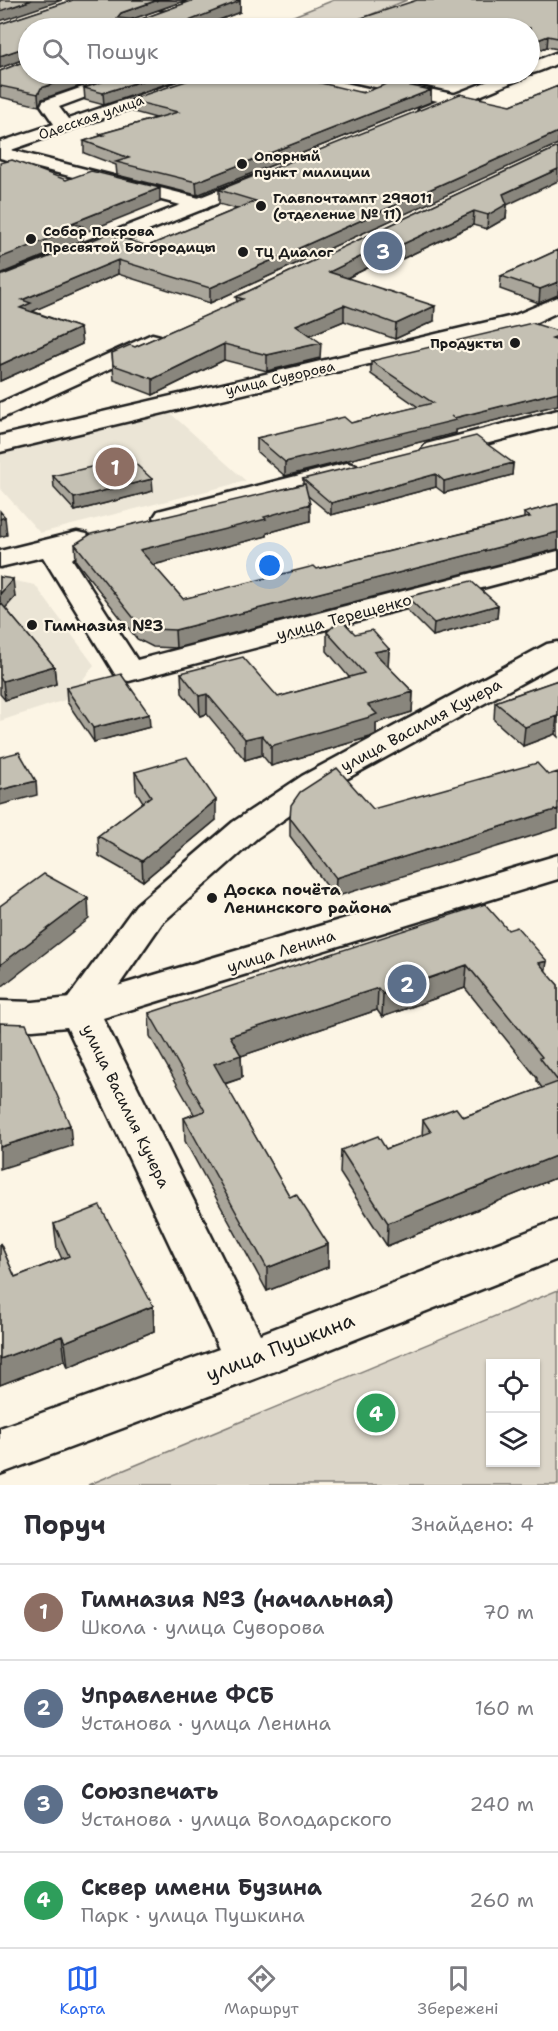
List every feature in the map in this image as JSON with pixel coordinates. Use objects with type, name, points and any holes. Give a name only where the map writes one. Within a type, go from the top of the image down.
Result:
[{"type":"street","points":[[135,0],[188,6],[159,16]]},
{"type":"street","points":[[540,65],[558,57]]},
{"type":"street","points":[[65,126],[48,105],[106,84]]},
{"type":"street","name":"Одесская улица","points":[[0,148],[186,84]]},
{"type":"street","points":[[386,84],[456,99]]},
{"type":"street","points":[[413,117],[494,84]]},
{"type":"street","points":[[0,153],[200,204]]},
{"type":"street","points":[[0,284],[278,172]]},
{"type":"street","name":"улица Суворова","points":[[0,444],[520,321],[558,304]]},
{"type":"street","points":[[520,321],[549,333]]},
{"type":"street","points":[[0,412],[173,332]]},
{"type":"street","points":[[409,455],[558,417]]},
{"type":"street","points":[[145,523],[374,464]]},
{"type":"street","name":"улица Терещенко","points":[[0,559],[87,538],[57,557],[129,672],[558,559]]},
{"type":"street","name":"улица Василия Кучера","points":[[248,1360],[80,1011],[148,914],[245,830],[314,783],[558,651]]},
{"type":"street","name":"улица Ленина","points":[[0,1015],[33,1016],[80,1011],[558,867]]},
{"type":"street","name":"улица Пушкина","points":[[0,1451],[248,1360],[558,1239]]},
{"type":"shaded area","points":[[334,0],[407,0],[363,18],[289,18]]},
{"type":"shaded area","points":[[170,413],[246,481],[40,533],[0,488],[0,453]]},
{"type":"shaded area","name":"Гимназия №3","points":[[0,578],[35,585],[94,665],[68,699],[0,721]]},
{"type":"shaded area","points":[[558,1290],[558,1485],[88,1485]]},
{"type":"building","points":[[0,0],[32,0],[0,11]]},
{"type":"building","points":[[73,0],[158,0],[121,13],[117,18],[18,18]]},
{"type":"building","points":[[194,0],[240,1],[197,18],[144,18]]},
{"type":"building","points":[[417,0],[558,0],[558,38],[548,36],[540,39],[540,18],[362,18]]},
{"type":"building","points":[[18,18],[18,50],[0,56],[0,24]]},
{"type":"building","points":[[18,64],[18,84],[53,84],[41,88],[38,94],[0,86],[0,71]]},
{"type":"building","points":[[96,84],[131,84],[103,93],[84,88]]},
{"type":"building","points":[[177,84],[325,84],[363,93],[387,84],[402,84],[431,90],[196,182],[116,162],[129,158],[84,141],[104,135],[100,134],[178,112],[129,100]]},
{"type":"building","points":[[558,86],[558,132],[210,288],[118,260],[22,300],[31,303],[20,308],[80,328],[0,365],[0,276],[108,234],[148,246],[256,201],[219,190],[460,94],[511,105]]},
{"type":"building","points":[[558,147],[558,169],[503,194],[507,204],[488,215],[474,211],[403,244],[393,241],[329,272],[435,306],[396,324],[344,305],[296,325],[321,343],[267,355],[224,344],[153,379],[113,365],[112,353],[130,345],[135,347],[243,299],[236,297]]},
{"type":"building","points":[[12,160],[66,180],[91,171],[160,188],[72,223],[82,226],[0,258],[0,163]]},
{"type":"building","points":[[558,250],[558,282],[540,289],[501,276]]},
{"type":"building","points":[[532,323],[558,331],[558,336],[552,338],[558,340],[558,392],[454,418],[451,416],[456,420],[285,462],[257,438],[344,417],[351,423],[433,403],[371,361]]},
{"type":"building","points":[[476,436],[513,463],[444,481],[436,474],[331,503],[303,479]]},
{"type":"building","points":[[129,458],[152,479],[74,498],[53,476]]},
{"type":"building","points":[[305,484],[310,504],[264,517],[266,519],[140,550],[183,599],[314,566],[317,569],[530,517],[524,513],[558,504],[558,532],[175,630],[152,629],[136,621],[75,544],[91,534]]},
{"type":"building","points":[[0,577],[13,579],[0,594]]},
{"type":"building","points":[[471,581],[498,605],[434,623],[407,597]]},
{"type":"building","points":[[0,602],[54,666],[3,681],[0,678]]},
{"type":"building","points":[[341,619],[355,634],[372,630],[389,649],[374,652],[413,692],[368,705],[377,714],[370,717],[271,746],[262,735],[245,739],[207,694],[199,696],[181,673],[243,657],[278,697],[364,673],[327,632]]},
{"type":"building","points":[[121,674],[149,714],[93,728],[66,688]]},
{"type":"building","points":[[558,680],[558,717],[525,727],[495,702]]},
{"type":"building","points":[[19,752],[36,781],[0,790],[0,757]]},
{"type":"building","points":[[187,757],[216,800],[142,861],[98,836],[151,796],[135,772]]},
{"type":"building","points":[[537,763],[548,775],[558,772],[558,809],[336,878],[290,818],[291,805],[300,792],[337,768],[373,809]]},
{"type":"building","points":[[44,874],[88,898],[0,965],[0,906]]},
{"type":"building","points":[[485,904],[508,930],[517,927],[547,961],[539,963],[558,985],[558,1081],[540,1058],[542,1057],[467,965],[383,994],[378,988],[230,1036],[241,1055],[214,1064],[290,1197],[296,1194],[328,1244],[267,1268],[184,1118],[205,1111],[149,1013]]},
{"type":"building","points":[[0,1023],[26,1024],[70,1125],[0,1147]]},
{"type":"building","points":[[558,1082],[558,1155],[388,1223],[341,1150],[378,1136],[386,1149],[431,1132],[423,1120],[456,1108],[463,1117]]},
{"type":"building","points":[[100,1206],[153,1306],[65,1342],[62,1336],[0,1359],[0,1243],[15,1277],[69,1256],[54,1224]]},
{"type":"place","name":"Опорный пункт милиции","points":[[242,164]]},
{"type":"place","name":"Главпочтампт 299011 (отделение № 11)","points":[[261,206]]},
{"type":"place","name":"Собор Покрова Пресвятой Богородицы","points":[[31,239]]},
{"type":"place","name":"Союзпечать","points":[[383,251]]},
{"type":"place","name":"ТЦ Диалог","points":[[243,252]]},
{"type":"place","name":"Продукты","points":[[515,343]]},
{"type":"place","name":"Гимназия №3 (начальная)","points":[[115,467]]},
{"type":"place","name":"Гимназия №3","points":[[32,625]]},
{"type":"place","name":"Доска почёта Ленинского района","points":[[212,898]]},
{"type":"place","name":"Управление ФСБ","points":[[407,984]]},
{"type":"place","name":"Сквер имени Бузина","points":[[376,1413]]}]
